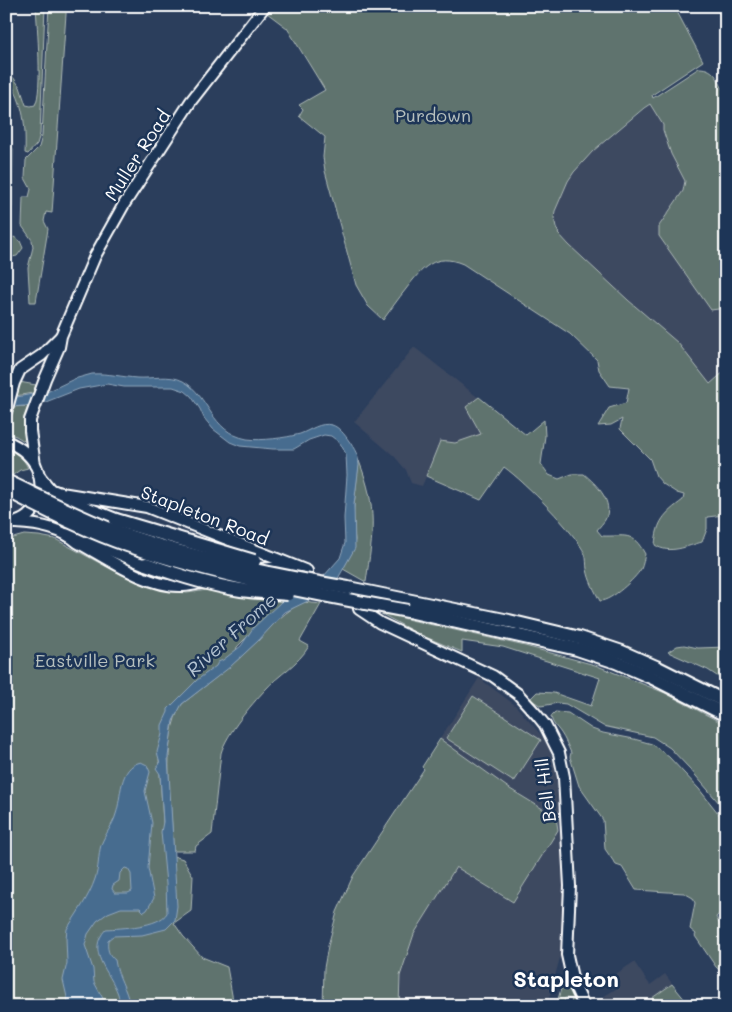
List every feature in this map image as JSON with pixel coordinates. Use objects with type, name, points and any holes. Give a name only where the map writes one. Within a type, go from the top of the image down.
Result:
[{"type":"highway","points":[[6,480],[58,506],[135,538],[184,553],[347,594]]},
{"type":"highway","points":[[6,490],[54,514],[125,544],[181,562],[409,606],[509,621],[580,638],[622,652],[726,702]]},
{"type":"highway","points":[[55,492],[73,503],[116,520],[347,594]]},
{"type":"highway","points":[[69,535],[85,539],[180,576],[242,590],[347,594]]},
{"type":"highway","points":[[409,606],[577,649],[616,662],[654,678],[726,714]]},
{"type":"main road","name":"Muller Road","points":[[10,524],[29,516],[37,504],[40,490],[30,428],[34,409],[59,347],[60,336],[95,256],[123,206],[191,101],[265,6]]},
{"type":"main road","name":"Muller Road","points":[[6,412],[12,389],[20,370],[42,355],[60,336]]},
{"type":"main road","points":[[6,442],[22,449],[50,489],[55,492]]},
{"type":"main road","name":"Stapleton Road","points":[[55,492],[147,507],[307,571]]},
{"type":"main road","points":[[10,524],[38,525],[69,535],[77,542],[156,583],[175,586],[196,585],[244,571],[267,567],[293,566]]},
{"type":"main road","points":[[238,544],[247,558],[244,571]]},
{"type":"main road","name":"Bell Hill","points":[[363,612],[429,647],[493,676],[510,686],[537,715],[550,734],[559,753],[564,776],[570,886],[567,955],[571,977],[584,1006]]},
{"type":"shaded area","points":[[650,104],[663,125],[671,154],[685,181],[683,191],[659,226],[711,310],[726,308],[726,370],[710,384],[678,343],[569,245],[559,234],[554,218],[558,202],[574,172],[593,151]]},
{"type":"shaded area","points":[[414,347],[526,435],[481,500],[426,477],[422,486],[411,483],[406,470],[394,456],[354,422]]},
{"type":"shaded area","points":[[92,374],[137,378],[166,377],[183,381],[199,395],[225,429],[247,439],[288,437],[320,425],[332,425],[342,432],[351,444],[359,462],[354,505],[355,548],[336,582],[312,599],[285,612],[230,667],[182,704],[173,721],[168,757],[177,906],[175,920],[166,929],[142,935],[113,936],[108,940],[108,951],[115,960],[130,1006],[120,1006],[118,994],[98,954],[98,946],[100,937],[106,929],[148,924],[163,918],[167,913],[161,832],[163,822],[160,774],[156,768],[160,763],[157,752],[162,734],[162,725],[168,709],[197,680],[241,646],[253,628],[282,601],[323,577],[340,558],[345,543],[346,454],[340,443],[331,436],[324,435],[309,440],[294,449],[240,446],[230,442],[213,429],[191,396],[185,391],[173,387],[124,387],[107,384],[79,389],[38,405],[10,407],[6,399],[49,391],[74,379]]},
{"type":"shaded area","points":[[479,678],[515,705],[542,736],[549,748],[556,772],[564,894],[561,954],[547,1006],[323,1006],[323,979],[328,946],[337,912],[350,882],[424,769],[422,767]]},
{"type":"shaded area","points":[[141,762],[147,765],[150,772],[145,791],[152,823],[148,868],[154,898],[144,912],[140,908],[121,908],[108,913],[97,921],[88,934],[85,945],[93,969],[94,982],[107,1006],[69,1006],[63,980],[67,963],[67,929],[95,879],[101,845],[115,818],[125,776],[134,765]],"holes":[[[125,868],[131,874],[132,891],[128,893],[115,893],[112,889],[113,885],[119,881],[120,873]]]},
{"type":"shaded area","points":[[634,962],[650,985],[665,974],[689,1006],[588,1006],[619,987],[614,975]]},
{"type":"green space","points":[[36,6],[45,6],[40,134],[37,144],[28,154],[25,153],[25,134],[21,107],[9,80],[13,77],[20,87],[26,105],[35,105],[39,87]]},
{"type":"green space","points":[[49,6],[66,6],[66,14],[52,213],[46,212],[44,221],[48,229],[36,302],[30,302],[28,268],[33,247],[32,240],[22,226],[23,197],[29,197],[31,189],[25,178],[26,160],[39,147],[42,136]]},
{"type":"green space","name":"Purdown","points":[[266,6],[674,6],[703,61],[652,95],[653,98],[699,68],[713,73],[726,95],[726,308],[711,310],[659,236],[659,226],[683,191],[685,181],[671,154],[663,125],[650,104],[593,151],[574,172],[568,181],[555,211],[554,218],[559,234],[569,245],[678,343],[710,384],[726,370],[726,513],[724,515],[707,517],[707,529],[702,542],[672,550],[655,545],[660,524],[666,514],[683,500],[684,495],[663,484],[656,476],[650,459],[620,429],[622,419],[611,425],[598,426],[609,408],[626,403],[629,388],[610,386],[599,370],[597,360],[570,334],[463,264],[453,261],[437,261],[424,269],[412,281],[383,320],[368,306],[356,285],[325,171],[323,157],[325,137],[299,116],[303,109],[299,105],[325,90],[287,28],[263,10]]},
{"type":"green space","points":[[6,142],[10,143],[13,149],[12,207],[9,211],[6,210]]},
{"type":"green space","points":[[14,237],[20,241],[23,248],[17,256],[12,257],[6,255],[6,240]]},
{"type":"green space","points":[[19,382],[36,385],[33,393],[15,396]]},
{"type":"green space","points":[[479,397],[526,435],[544,420],[545,436],[541,464],[549,475],[559,479],[572,474],[584,474],[599,488],[608,507],[605,520],[597,530],[602,536],[627,536],[636,541],[640,546],[645,554],[641,569],[616,594],[600,601],[589,578],[586,556],[580,545],[549,508],[504,467],[481,500],[426,476],[440,441],[455,443],[481,434],[466,407]]},
{"type":"green space","points":[[28,406],[24,417],[26,442],[6,433],[6,425],[12,407]]},
{"type":"green space","points":[[6,448],[20,455],[28,468],[20,470],[6,480]]},
{"type":"green space","points":[[359,461],[369,494],[372,521],[371,549],[366,582],[343,569],[353,550],[355,540],[353,521]]},
{"type":"green space","name":"Eastville Park","points":[[24,535],[55,539],[122,575],[167,591],[187,593],[207,590],[286,598],[237,647],[236,651],[179,701],[161,759],[159,759],[165,855],[183,859],[193,876],[191,911],[174,923],[202,957],[227,967],[234,1006],[6,1006],[6,540]]},
{"type":"green space","points":[[303,602],[321,604],[300,641],[309,646],[305,653],[270,684],[253,703],[228,737],[221,753],[212,834],[196,846],[195,851],[173,851],[169,755],[175,718],[182,704],[242,656],[286,613]]},
{"type":"green space","points":[[380,613],[525,646],[595,665],[665,693],[726,725],[726,811],[670,748],[653,737],[603,726],[566,704],[558,703],[541,706],[530,699],[537,692],[554,693],[591,706],[600,678],[503,647],[462,641],[462,652],[418,634]]},
{"type":"green space","points":[[684,645],[698,648],[726,647],[726,682],[708,670],[668,652],[677,646]]},
{"type":"green space","points":[[473,696],[541,740],[514,782],[446,738]]},
{"type":"green space","points":[[555,712],[568,713],[592,729],[603,733],[652,744],[669,757],[699,789],[726,823],[726,907],[716,917],[726,937],[726,976],[716,967],[695,936],[696,934],[690,929],[695,903],[693,898],[684,893],[636,890],[622,867],[616,865],[605,849],[603,820],[579,786],[570,757],[571,753],[551,716]]},
{"type":"green space","points":[[440,739],[510,789],[556,817],[558,830],[513,902],[456,867],[414,934],[400,976],[399,1006],[323,1006],[324,968],[337,912],[353,876],[424,769],[422,767]]},
{"type":"green space","points":[[672,984],[686,1001],[680,1006],[657,1006],[652,998]]},
{"type":"green space","points":[[565,986],[572,992],[580,1006],[576,1004],[571,1005],[572,999],[565,998],[564,1004],[559,1003],[556,1006],[561,989]]},
{"type":"district","name":"Stapleton","points":[[566,978]]},
{"type":"water label","name":"River Frome","points":[[231,634]]}]
